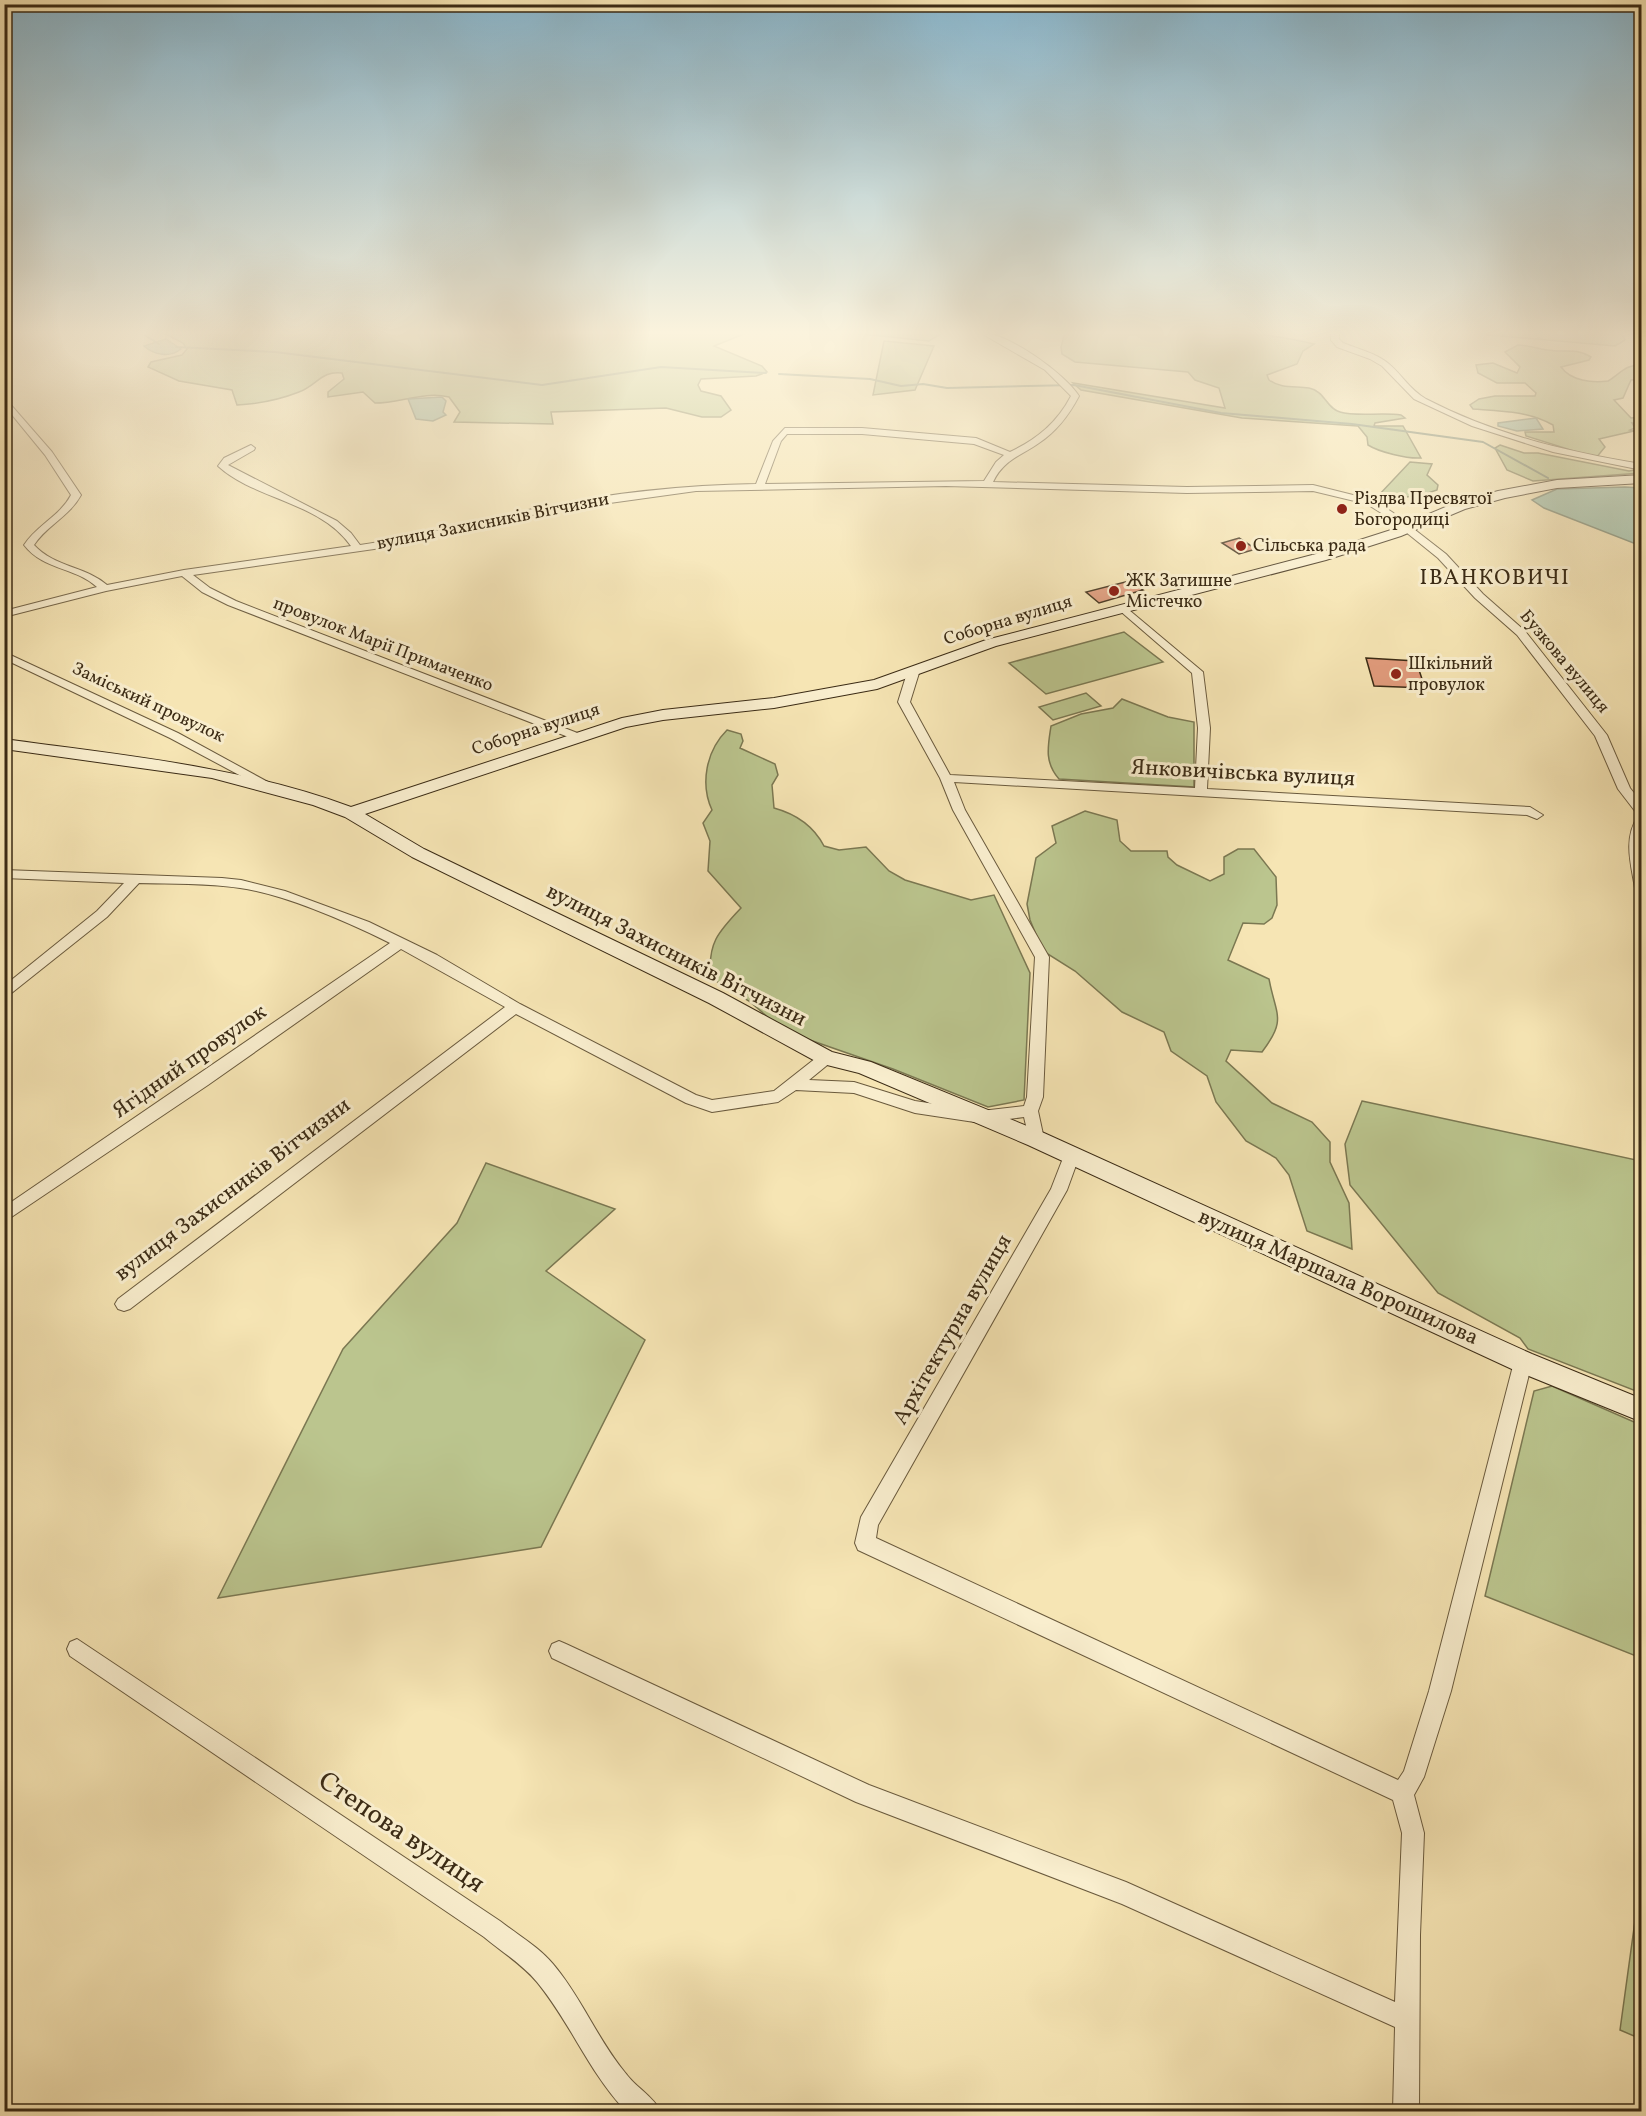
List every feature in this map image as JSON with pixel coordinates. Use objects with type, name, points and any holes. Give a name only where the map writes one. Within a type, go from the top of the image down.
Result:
[{"type":"street","points":[[28,431],[49,454],[76,495],[72,506],[59,520],[33,537],[29,545],[35,554],[47,562],[98,581],[105,588]]},
{"type":"street","points":[[759,487],[777,441],[785,431],[862,431],[976,441],[1008,454]]},
{"type":"street","points":[[988,483],[998,465],[1008,454],[1042,437],[1049,431]]},
{"type":"street","points":[[1492,431],[1555,452],[1641,467]]},
{"type":"street","points":[[251,447],[227,460],[224,466],[342,530],[353,539],[357,548]]},
{"type":"street","name":"Соборна вулиця","points":[[351,813],[576,736],[663,715],[774,703],[837,692],[913,673],[990,643],[1322,557],[1409,528],[1451,509],[1503,494],[1557,484],[1641,479]]},
{"type":"street","name":"вулиця Захисників Вітчизни","points":[[4,614],[105,588],[184,573],[395,543],[545,509],[696,488],[988,483],[1188,490],[1313,488],[1371,502],[1409,528]]},
{"type":"street","name":"Бузкова вулиця","points":[[1409,528],[1521,633],[1569,691],[1601,735],[1624,789],[1641,812]]},
{"type":"street","name":"провулок Марії Примаченко","points":[[184,573],[206,590],[232,603],[576,736]]},
{"type":"street","points":[[1123,608],[1197,672],[1204,728],[1202,792]]},
{"type":"street","name":"Заміський провулок","points":[[4,655],[212,752],[273,788]]},
{"type":"street","points":[[913,673],[904,702],[946,778],[959,810],[1042,957],[1035,1097],[1030,1111],[1036,1139]]},
{"type":"street","name":"вулиця Захисників Вітчизни","points":[[4,744],[213,773],[273,788],[351,813],[418,853],[716,998],[826,1058],[864,1067],[981,1117]]},
{"type":"street","name":"Янковичівська вулиця","points":[[946,778],[1530,811],[1537,815]]},
{"type":"street","points":[[1641,819],[1636,827],[1641,888]]},
{"type":"street","points":[[4,874],[241,884],[280,894],[400,942],[432,958],[515,1007],[692,1099],[712,1106],[778,1096],[826,1058]]},
{"type":"street","points":[[4,994],[102,914],[135,879]]},
{"type":"street","name":"Ягідний провулок","points":[[4,1216],[203,1081],[400,942]]},
{"type":"street","name":"вулиця Захисників Вітчизни","points":[[124,1304],[515,1007]]},
{"type":"street","points":[[793,1084],[854,1088],[915,1107],[981,1117],[1030,1111]]},
{"type":"street","name":"вулиця Маршала Ворошилова","points":[[981,1117],[1036,1139],[1523,1362],[1641,1412]]},
{"type":"street","name":"Архітектурна вулиця","points":[[1071,1157],[1059,1190],[868,1523],[865,1543],[1401,1794]]},
{"type":"street","points":[[1406,2112],[1413,1833],[1401,1794],[1413,1777],[1440,1691],[1523,1362]]},
{"type":"street","name":"Степова вулиця","points":[[76,1649],[492,1929],[545,1972],[585,2030],[605,2067],[639,2106],[648,2112]]},
{"type":"street","points":[[559,1651],[864,1794],[1126,1894],[1407,2020]]},
{"type":"green space","points":[[1362,431],[1406,431],[1421,458],[1401,456],[1373,448],[1368,445],[1367,437]]},
{"type":"green space","points":[[1634,431],[1599,439],[1605,447],[1596,458],[1526,436],[1525,432]]},
{"type":"green space","points":[[1500,445],[1524,453],[1538,453],[1629,471],[1640,469],[1641,473],[1533,481],[1507,470],[1495,448]]},
{"type":"green space","points":[[1410,462],[1432,464],[1427,475],[1438,485],[1437,490],[1422,495],[1382,500],[1377,497]]},
{"type":"green space","points":[[1124,632],[1163,662],[1046,694],[1009,663]]},
{"type":"green space","points":[[1086,693],[1101,706],[1053,720],[1039,707]]},
{"type":"green space","points":[[1122,699],[1168,717],[1194,722],[1194,787],[1059,779],[1054,773],[1049,760],[1048,747],[1051,726],[1081,714],[1113,708]]},
{"type":"green space","points":[[727,730],[741,734],[743,741],[740,748],[775,764],[778,775],[772,785],[774,808],[803,821],[815,832],[824,846],[839,850],[866,847],[889,871],[905,880],[971,900],[994,895],[1030,973],[1024,1100],[988,1107],[893,1069],[784,1031],[749,1001],[711,978],[711,956],[716,939],[741,908],[708,871],[710,841],[703,823],[712,810],[706,789],[707,768],[714,748]]},
{"type":"green space","points":[[1085,811],[1117,820],[1120,841],[1131,851],[1167,851],[1168,857],[1177,865],[1210,881],[1224,874],[1224,857],[1238,849],[1254,849],[1276,877],[1277,905],[1272,918],[1264,924],[1243,923],[1228,960],[1269,979],[1278,1017],[1275,1032],[1262,1052],[1231,1050],[1226,1061],[1272,1103],[1312,1122],[1330,1142],[1330,1162],[1349,1203],[1352,1249],[1307,1231],[1289,1175],[1276,1158],[1246,1141],[1216,1102],[1207,1076],[1171,1051],[1164,1032],[1122,1012],[1075,971],[1043,951],[1030,920],[1027,904],[1036,858],[1056,843],[1052,826]]},
{"type":"green space","points":[[1362,1101],[1641,1161],[1641,1393],[1528,1349],[1520,1338],[1438,1293],[1350,1185],[1345,1144]]},
{"type":"green space","points":[[486,1163],[615,1209],[546,1271],[645,1340],[541,1547],[218,1598],[343,1349],[457,1223]]},
{"type":"green space","points":[[1552,1386],[1641,1425],[1641,1658],[1485,1596],[1534,1391]]},
{"type":"green space","points":[[1641,1877],[1642,2039],[1620,2030]]},
{"type":"shaded area","points":[[1641,488],[1641,546],[1544,508],[1532,500],[1557,489]]},
{"type":"building","name":"Cільська рада","points":[[1239,538],[1256,549],[1239,554],[1222,543]]},
{"type":"building","name":"ЖК Затишне Містечко","points":[[1129,581],[1143,590],[1099,603],[1086,592]]},
{"type":"building","name":"Шкільний провулок","points":[[1366,658],[1416,661],[1425,688],[1374,686]]},
{"type":"waterway","points":[[1401,431],[1483,442],[1548,478]]},
{"type":"place","name":"Різдва Пресвятої Богородиці","points":[[1342,509]]},
{"type":"place","name":"Cільська рада","points":[[1241,546]]},
{"type":"place","name":"ЖК Затишне Містечко","points":[[1114,591]]},
{"type":"place","name":"Шкільний провулок","points":[[1396,674]]},
{"type":"district","name":"ІВАНКОВИЧІ","points":[[1495,578]]}]
